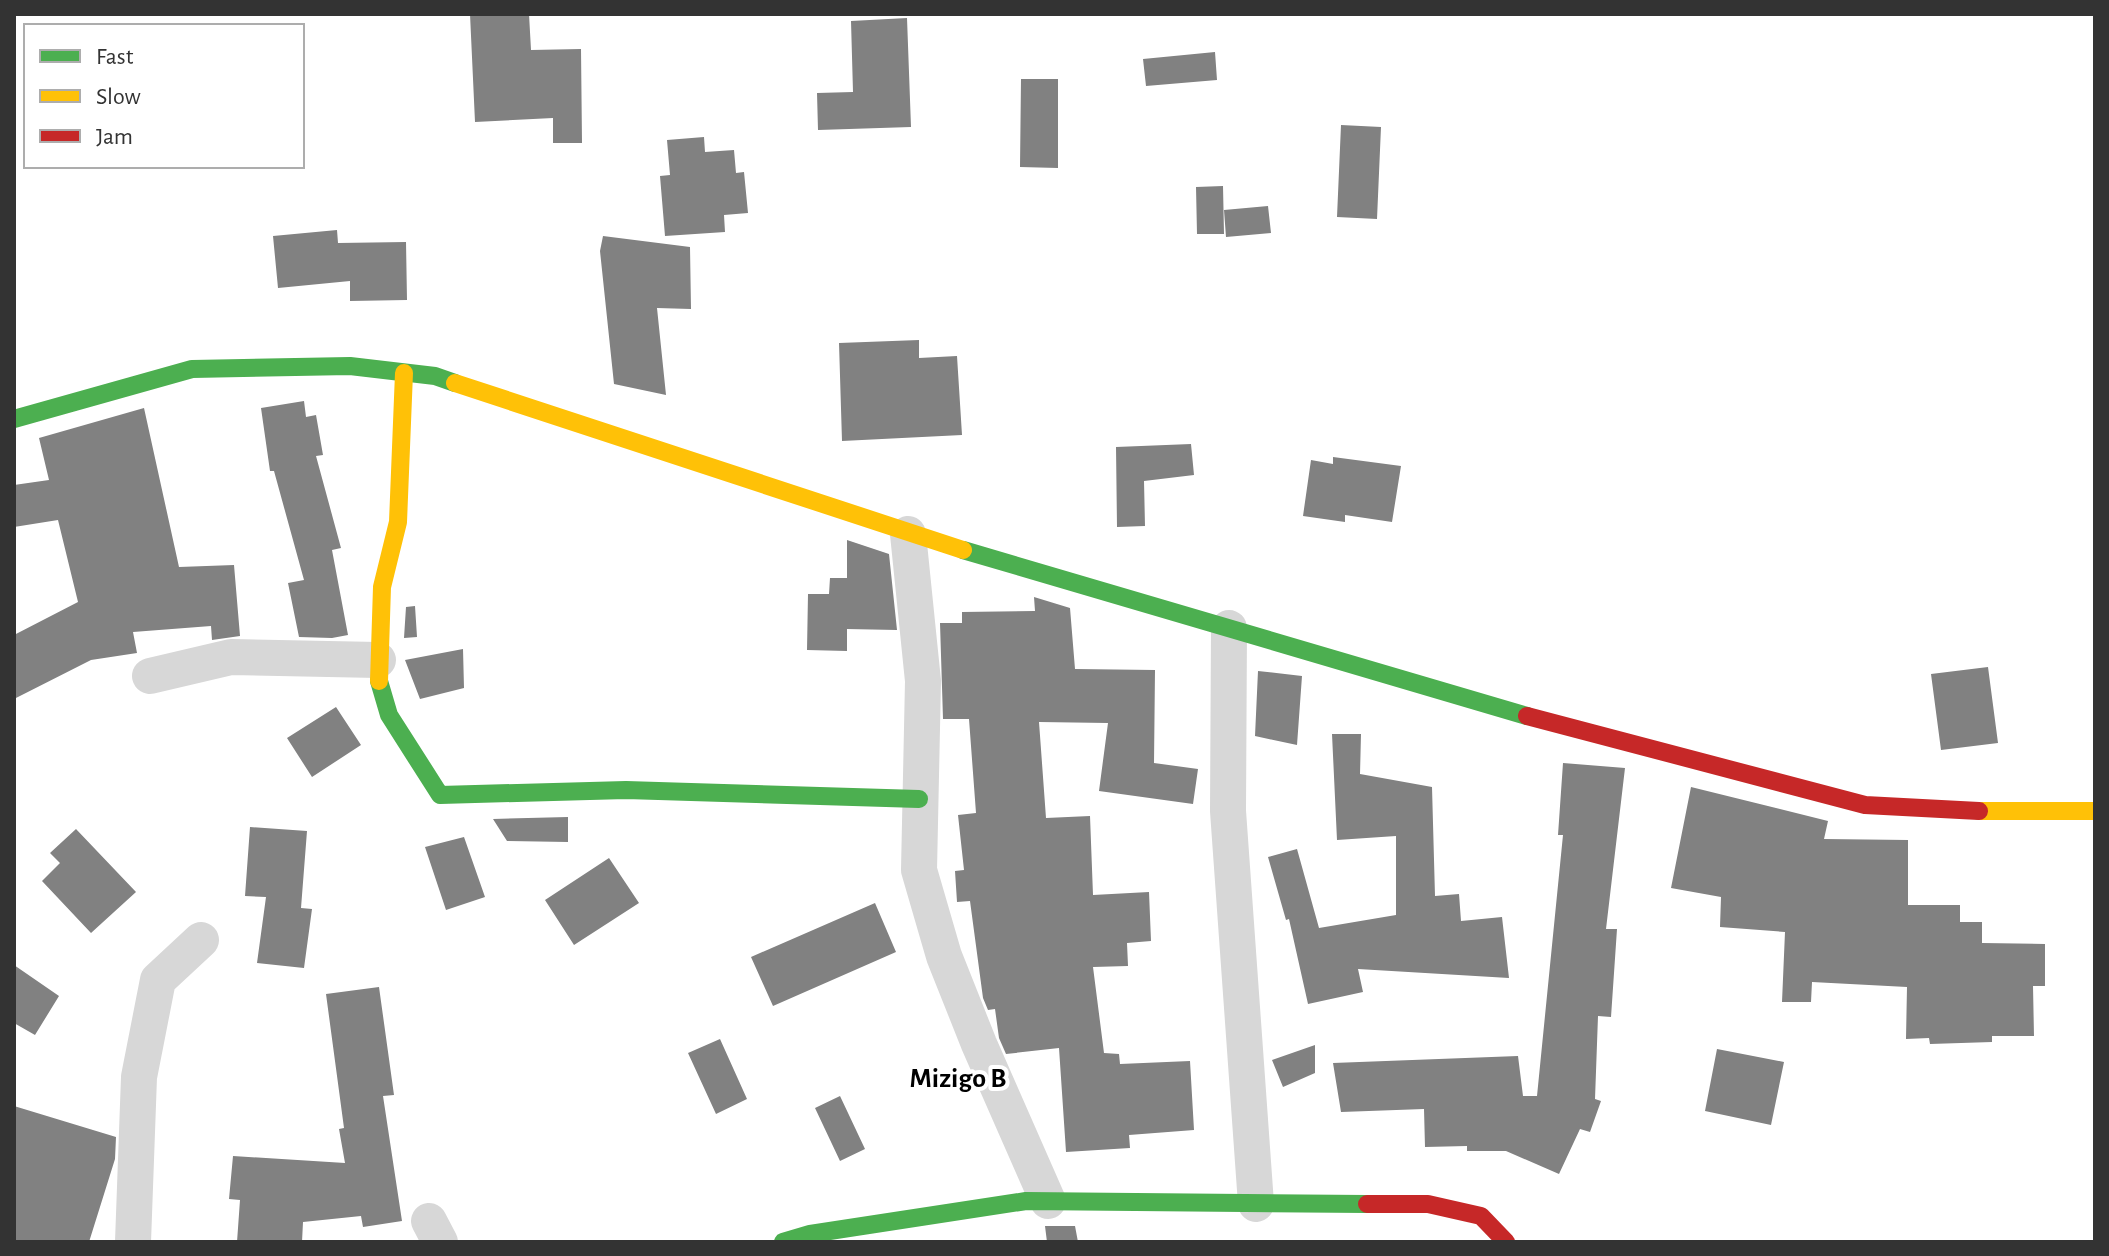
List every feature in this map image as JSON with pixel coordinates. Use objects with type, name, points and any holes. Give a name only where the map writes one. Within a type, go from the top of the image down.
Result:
[{"type":"street","points":[[14,419],[192,369],[350,366],[435,376],[908,534],[1500,709],[1865,805],[1999,812],[2095,811]]},
{"type":"street","points":[[404,373],[398,522],[382,587],[377,674],[389,715],[440,795],[626,790],[919,799]]},
{"type":"street","points":[[908,534],[923,681],[919,870],[944,956],[1048,1201]]},
{"type":"street","points":[[1229,628],[1228,811],[1256,1204]]},
{"type":"street","points":[[150,676],[231,657],[378,660]]},
{"type":"street","points":[[133,1242],[139,1077],[158,980],[201,940]]},
{"type":"street","points":[[783,1242],[857,1227],[1026,1201],[1048,1201],[1428,1204],[1481,1216],[1506,1242]]},
{"type":"building","points":[[470,14],[529,14],[531,50],[581,49],[582,143],[553,143],[553,118],[475,122]]},
{"type":"building","points":[[907,18],[911,127],[818,130],[817,93],[853,92],[851,21]]},
{"type":"building","points":[[1215,52],[1217,80],[1146,86],[1143,59]]},
{"type":"building","points":[[1021,79],[1058,79],[1058,168],[1020,167]]},
{"type":"building","points":[[1341,125],[1381,127],[1377,219],[1337,217]]},
{"type":"building","points":[[704,137],[705,152],[734,150],[736,173],[744,172],[748,213],[724,215],[725,232],[665,236],[660,176],[670,175],[667,140]]},
{"type":"building","points":[[1223,186],[1224,234],[1197,234],[1196,187]]},
{"type":"building","points":[[1268,206],[1271,233],[1226,237],[1224,210]]},
{"type":"building","points":[[337,230],[338,243],[406,242],[407,300],[350,301],[350,281],[278,288],[273,236]]},
{"type":"building","points":[[603,236],[690,247],[691,309],[657,308],[666,395],[614,384],[600,251]]},
{"type":"building","points":[[919,340],[919,358],[957,356],[962,435],[842,441],[839,343]]},
{"type":"building","points":[[304,401],[306,417],[316,415],[323,455],[316,456],[341,548],[332,550],[348,635],[332,638],[299,637],[288,583],[304,580],[274,471],[270,471],[261,408]]},
{"type":"building","points":[[144,408],[179,567],[234,565],[240,636],[212,640],[211,626],[133,632],[137,653],[91,660],[14,699],[14,635],[78,602],[58,520],[14,527],[14,485],[49,480],[39,438]]},
{"type":"building","points":[[1191,444],[1194,475],[1144,481],[1145,526],[1117,527],[1116,447]]},
{"type":"building","points":[[1333,457],[1401,466],[1392,522],[1345,515],[1345,522],[1303,516],[1311,460],[1333,464]]},
{"type":"building","points":[[847,540],[889,554],[897,630],[847,629],[847,651],[807,650],[808,594],[829,594],[830,578],[847,578]]},
{"type":"building","points":[[1034,597],[1070,608],[1075,669],[1155,670],[1154,763],[1198,769],[1193,804],[1099,791],[1108,723],[1039,722],[1046,818],[1090,816],[1093,895],[1149,892],[1151,941],[1127,943],[1128,966],[1093,967],[1104,1053],[1119,1054],[1120,1064],[1190,1061],[1194,1130],[1129,1135],[1130,1148],[1066,1152],[1059,1048],[1006,1054],[999,1038],[995,1009],[988,1010],[983,998],[970,901],[957,902],[955,871],[964,870],[958,815],[976,813],[969,719],[943,719],[940,623],[962,623],[962,612],[1035,611]]},
{"type":"building","points":[[415,606],[417,637],[404,638],[406,607]]},
{"type":"building","points":[[463,649],[464,688],[420,699],[405,660]]},
{"type":"building","points":[[1988,667],[1998,743],[1941,750],[1931,674]]},
{"type":"building","points":[[1258,671],[1302,676],[1297,745],[1255,736]]},
{"type":"building","points":[[336,707],[361,745],[312,777],[287,738]]},
{"type":"building","points":[[1332,734],[1361,734],[1360,774],[1432,787],[1435,896],[1459,894],[1461,921],[1502,917],[1509,978],[1358,969],[1363,992],[1308,1004],[1289,919],[1286,920],[1268,857],[1297,849],[1319,928],[1396,915],[1396,836],[1337,840]]},
{"type":"building","points":[[1563,763],[1625,768],[1606,929],[1617,929],[1611,1017],[1598,1016],[1595,1099],[1601,1101],[1590,1132],[1580,1129],[1559,1174],[1506,1151],[1467,1151],[1467,1146],[1425,1147],[1424,1109],[1341,1112],[1333,1063],[1518,1056],[1523,1096],[1537,1096],[1563,835],[1558,835]]},
{"type":"building","points":[[1691,787],[1828,821],[1824,839],[1908,840],[1908,905],[1960,905],[1960,922],[1982,922],[1982,943],[2045,944],[2045,986],[2033,986],[2034,1036],[1992,1036],[1992,1042],[1930,1044],[1929,1038],[1906,1039],[1907,987],[1812,982],[1811,1002],[1782,1002],[1785,932],[1720,927],[1721,897],[1671,888]]},
{"type":"building","points":[[568,817],[568,842],[507,841],[493,819]]},
{"type":"building","points":[[250,827],[307,831],[301,908],[312,909],[304,968],[257,963],[266,897],[245,896]]},
{"type":"building","points":[[76,829],[136,892],[91,933],[42,881],[60,863],[50,853]]},
{"type":"building","points":[[464,837],[485,897],[446,910],[425,847]]},
{"type":"building","points":[[609,858],[639,903],[574,945],[545,900]]},
{"type":"building","points":[[875,903],[896,952],[773,1006],[751,957]]},
{"type":"building","points":[[14,965],[59,996],[35,1035],[14,1023]]},
{"type":"building","points":[[379,987],[394,1095],[383,1096],[402,1221],[363,1227],[361,1216],[303,1222],[302,1242],[237,1242],[240,1200],[229,1199],[233,1156],[345,1163],[339,1129],[344,1128],[326,994]]},
{"type":"building","points":[[720,1039],[747,1099],[716,1114],[688,1053]]},
{"type":"building","points":[[1315,1045],[1315,1073],[1283,1087],[1272,1060]]},
{"type":"building","points":[[1717,1049],[1784,1062],[1771,1125],[1705,1111]]},
{"type":"building","points":[[840,1096],[865,1149],[840,1161],[815,1108]]},
{"type":"building","points":[[14,1106],[116,1137],[115,1159],[89,1242],[14,1242]]},
{"type":"building","points":[[1045,1226],[1075,1226],[1078,1242],[1047,1242]]},
{"type":"traffic: fast","points":[[14,419],[192,369],[350,366],[435,376],[455,383]]},
{"type":"traffic: fast","points":[[963,550],[1527,716]]},
{"type":"traffic: fast","points":[[379,681],[389,715],[440,795],[626,790],[919,799]]},
{"type":"traffic: fast","points":[[783,1242],[810,1234],[1026,1201],[1367,1204]]},
{"type":"traffic: slow","points":[[379,681],[382,587],[398,522],[404,373]]},
{"type":"traffic: slow","points":[[455,383],[963,550]]},
{"type":"traffic: slow","points":[[1979,811],[2095,811]]},
{"type":"traffic: jam","points":[[1527,716],[1865,805],[1979,811]]},
{"type":"traffic: jam","points":[[1367,1204],[1428,1204],[1481,1216],[1506,1242]]},
{"type":"district","name":"Mizigo B","points":[[958,1079]]}]
